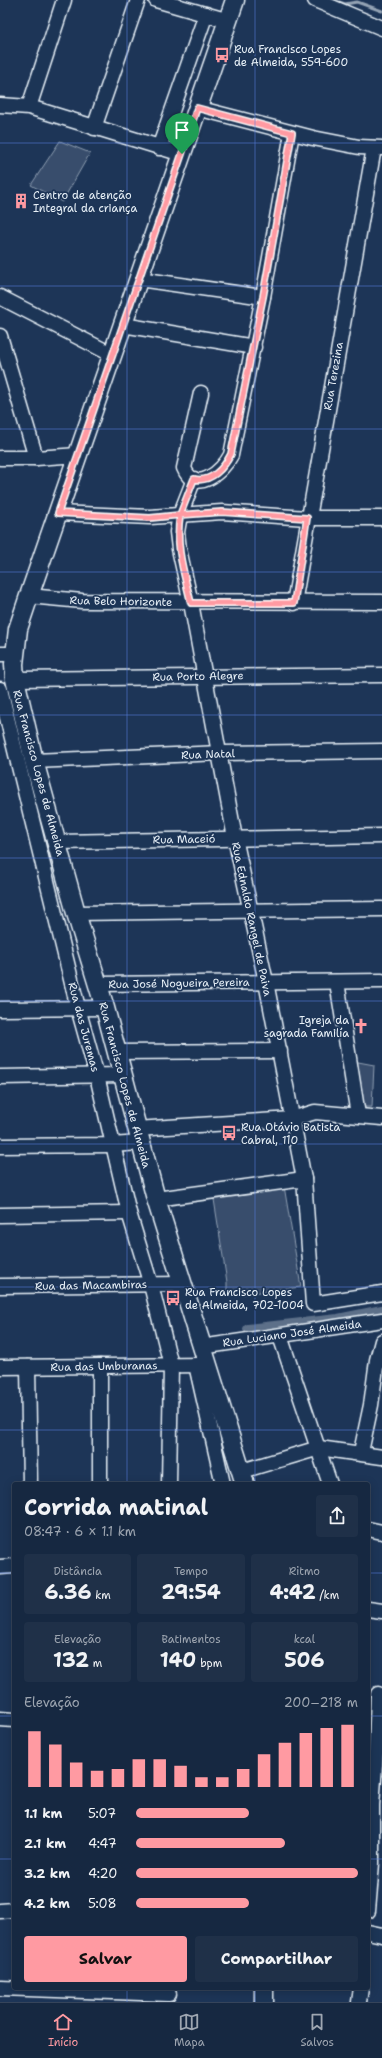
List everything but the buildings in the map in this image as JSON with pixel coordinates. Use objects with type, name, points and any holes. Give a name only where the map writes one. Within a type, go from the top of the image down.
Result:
[{"type":"main road","name":"Rua Francisco Lopes de Almeida","points":[[235,0],[18,629],[7,654],[15,679],[34,761],[58,842],[76,913],[105,1008],[138,1136],[201,1347],[202,1365],[244,1477]]},
{"type":"main road","points":[[264,1990],[264,2002]]},
{"type":"street","points":[[29,107],[64,0]]},
{"type":"street","points":[[94,128],[138,0]]},
{"type":"street","points":[[156,0],[229,21]]},
{"type":"street","points":[[315,0],[382,28]]},
{"type":"street","points":[[159,148],[206,14]]},
{"type":"street","points":[[0,105],[29,107],[182,154]]},
{"type":"street","points":[[197,108],[292,133],[338,143],[378,148]]},
{"type":"street","points":[[201,394],[184,468],[186,474],[194,479],[204,479],[214,475],[227,463],[231,454],[254,347],[292,133]]},
{"type":"street","name":"Rua Terezina","points":[[294,603],[307,518],[378,148]]},
{"type":"street","points":[[139,279],[263,297]]},
{"type":"street","points":[[0,297],[113,355]]},
{"type":"street","points":[[123,325],[254,347]]},
{"type":"street","points":[[0,336],[36,458]]},
{"type":"street","points":[[0,458],[36,458],[78,455]]},
{"type":"street","name":"Rua Ednaldo Rangel de Paiva","points":[[194,479],[180,515],[177,532],[178,549],[191,603],[204,676],[221,753],[235,838],[280,1051],[304,1179],[313,1304],[382,1293]]},
{"type":"street","points":[[58,513],[150,518],[222,512],[307,518],[382,518]]},
{"type":"street","name":"Rua Belo Horizonte","points":[[29,596],[82,601],[191,603],[382,602]]},
{"type":"street","name":"Rua Porto Alegre","points":[[15,679],[382,675]]},
{"type":"street","name":"Rua das Juremas","points":[[0,689],[78,1008],[97,1076],[129,1213],[151,1285],[171,1365],[169,1482]]},
{"type":"street","name":"Rua Natal","points":[[34,761],[221,753],[382,751]]},
{"type":"street","name":"Rua Maceió","points":[[58,842],[382,836]]},
{"type":"street","points":[[76,913],[382,909]]},
{"type":"street","name":"Rua José Nogueira Pereira","points":[[97,984],[382,981]]},
{"type":"street","points":[[337,982],[358,1115]]},
{"type":"street","points":[[1,1006],[105,1008]]},
{"type":"street","points":[[116,1052],[280,1051]]},
{"type":"street","points":[[0,1077],[97,1076],[123,1074]]},
{"type":"street","points":[[0,1146],[112,1145],[138,1136],[292,1119],[315,1112],[382,1118]]},
{"type":"street","points":[[156,1199],[304,1179]]},
{"type":"street","points":[[0,1215],[129,1213]]},
{"type":"street","name":"Rua das Macambiras","points":[[0,1286],[182,1284]]},
{"type":"street","name":"Rua Luciano José Almeida","points":[[201,1347],[382,1320]]},
{"type":"street","points":[[280,1336],[329,1482]]},
{"type":"street","points":[[360,1452],[371,1405],[377,1360],[382,1341]]},
{"type":"street","points":[[202,1365],[223,1482]]},
{"type":"street","name":"Rua das Umburanas","points":[[0,1367],[202,1365]]},
{"type":"street","points":[[100,1366],[100,1482]]},
{"type":"street","points":[[28,1367],[30,1482]]},
{"type":"street","points":[[244,1477],[319,1448],[360,1452],[382,1457]]},
{"type":"street","points":[[370,1529],[382,1532]]},
{"type":"street","points":[[0,1567],[12,1566]]},
{"type":"street","points":[[370,1609],[382,1611]]},
{"type":"street","points":[[370,1900],[377,1863],[372,1804],[379,1756],[376,1693]]},
{"type":"street","points":[[0,1720],[12,1720]]},
{"type":"street","points":[[0,1911],[12,1910]]},
{"type":"street","points":[[370,1932],[382,1935]]},
{"type":"street","points":[[0,1988],[12,1988]]},
{"type":"street","points":[[49,1990],[170,1995]]},
{"type":"shaded area","points":[[60,141],[90,153],[62,202],[31,185]]},
{"type":"shaded area","points":[[353,1061],[374,1065],[372,1107],[359,1107]]},
{"type":"shaded area","points":[[284,1186],[301,1287],[227,1296],[227,1282],[213,1193]]},
{"type":"waterway","points":[[333,0],[345,4],[357,2],[382,11]]},
{"type":"waterway","points":[[248,1329],[338,1319],[382,1310]]},
{"type":"place","name":"Rua Francisco Lopes de Almeida, 559-600","points":[[222,55]]},
{"type":"place","name":"Centro de atenção Integral da criança","points":[[21,201]]},
{"type":"place","name":"Igreja da sagrada Familía","points":[[361,1026]]},
{"type":"place","name":"Rua Otávio Batista Cabral, 110","points":[[229,1133]]},
{"type":"place","name":"Rua Francisco Lopes de Almeida, 702-1004","points":[[173,1298]]},
{"type":"route","points":[[182,154],[58,513],[150,518],[180,515],[177,532],[178,549],[191,603],[294,603],[307,518],[222,512],[180,515],[194,479],[199,480],[214,475],[227,463],[231,454],[254,347],[292,133],[197,108],[182,154]]}]
